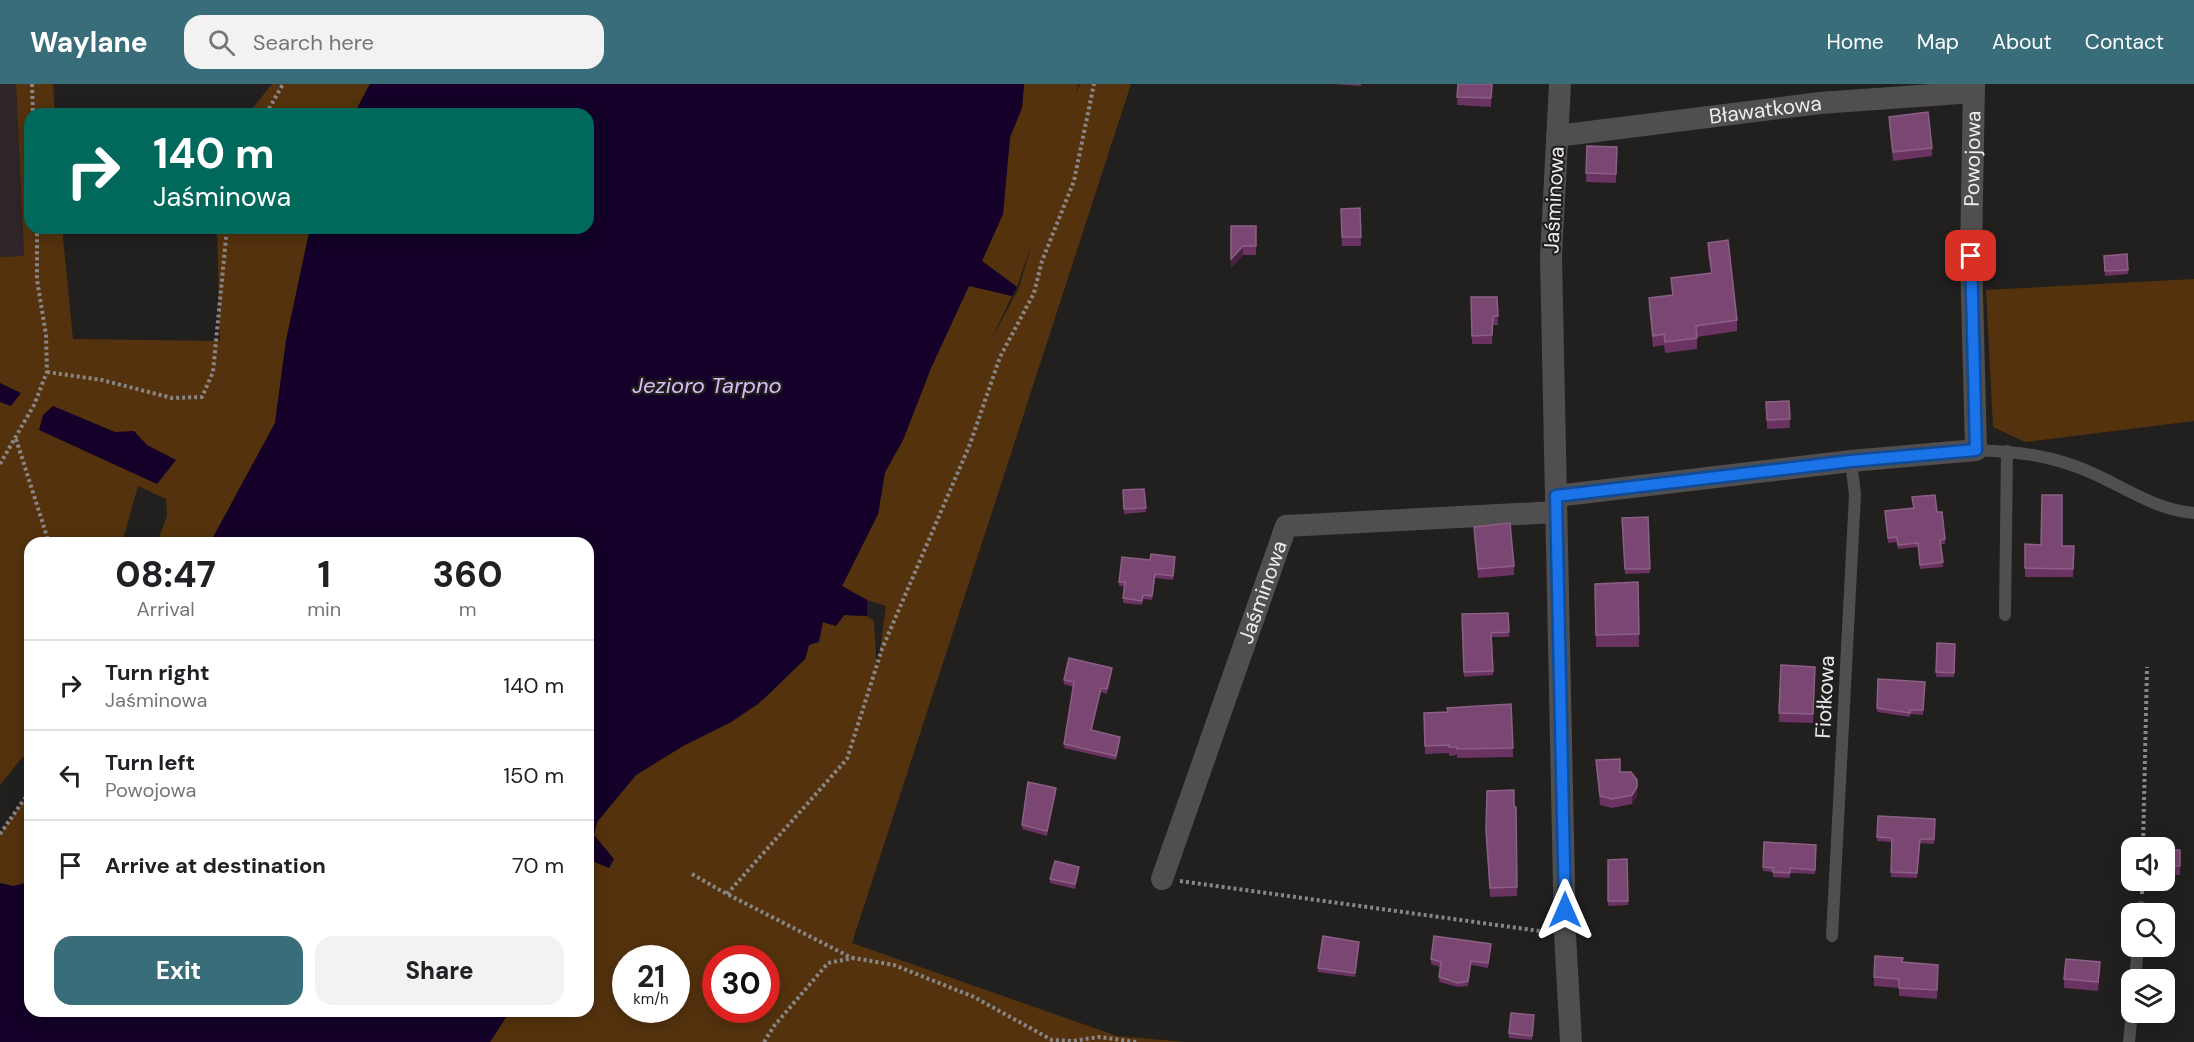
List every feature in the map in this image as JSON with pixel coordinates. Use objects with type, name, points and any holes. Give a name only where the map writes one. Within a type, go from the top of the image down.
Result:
[{"type":"street","name":"Jaśminowa","points":[[1560,84],[1551,256],[1565,934],[1571,1042]]},
{"type":"street","name":"Bławatkowa","points":[[1557,136],[1820,103],[1974,88]]},
{"type":"street","name":"Powojowa","points":[[1974,88],[1971,256],[1976,450]]},
{"type":"street","name":"Jaśminowa","points":[[1162,879],[1286,526],[1556,504],[1851,461],[1976,450]]},
{"type":"lane","points":[[1976,450],[2048,456],[2092,473],[2174,512],[2194,513]]},
{"type":"lane","points":[[2005,615],[2007,451]]},
{"type":"lane","name":"Fiołkowa","points":[[1832,936],[1855,495],[1851,461]]},
{"type":"lane","points":[[2129,1042],[2131,1023]]},
{"type":"path","points":[[32,84],[33,108]]},
{"type":"path","points":[[269,108],[283,84]]},
{"type":"path","points":[[727,894],[847,759],[882,649],[970,444],[999,357],[1034,293],[1042,261],[1074,181],[1094,84]]},
{"type":"path","points":[[0,464],[16,438],[47,372],[46,335],[37,280],[37,234]]},
{"type":"path","points":[[47,372],[102,380],[172,398],[202,397],[213,372],[226,234]]},
{"type":"path","points":[[16,438],[47,537]]},
{"type":"path","points":[[2143,837],[2147,667]]},
{"type":"path","points":[[0,834],[24,800]]},
{"type":"path","points":[[692,874],[853,958],[894,965],[974,997],[1052,1040],[1073,1041],[1099,1038],[1137,1042]]},
{"type":"path","points":[[1162,879],[1565,934]]},
{"type":"path","points":[[764,1042],[774,1026],[828,963],[853,958]]},
{"type":"shaded area","points":[[0,84],[16,84],[24,256],[0,257]]},
{"type":"shaded area","points":[[16,84],[53,84],[55,108],[24,108],[24,234],[63,234],[73,339],[220,341],[217,234],[309,234],[286,341],[275,423],[213,537],[159,537],[167,516],[166,499],[138,486],[124,537],[24,537],[24,755],[0,785],[0,257],[24,256]]},
{"type":"shaded area","points":[[272,84],[370,84],[357,108],[253,108]]},
{"type":"shaded area","points":[[1024,84],[1078,84],[1076,93],[1080,84],[1131,84],[852,943],[1117,1036],[1186,1042],[490,1042],[506,1017],[594,1017],[594,862],[609,868],[613,859],[594,835],[597,822],[636,775],[683,746],[731,722],[764,699],[805,659],[809,645],[822,622],[836,626],[844,615],[867,616],[874,621],[877,671],[886,606],[867,600],[842,586],[878,514],[885,472],[903,440],[931,368],[969,285],[1012,296],[989,344],[1019,288],[1032,242],[1017,287],[982,261],[1003,214],[1010,137],[1022,108]]},
{"type":"shaded area","points":[[2194,279],[2194,421],[2025,442],[1993,427],[1986,290]]},
{"type":"shaded area","points":[[24,800],[24,883],[13,886],[0,883],[0,834]]},
{"type":"water","name":"Jezioro Tarpno","points":[[370,84],[1024,84],[1022,108],[1010,137],[1003,214],[982,261],[1017,287],[1012,296],[969,286],[931,368],[903,440],[885,472],[878,514],[842,586],[867,600],[867,616],[844,615],[836,626],[823,622],[819,642],[809,645],[805,659],[758,704],[731,722],[683,746],[636,775],[597,822],[594,835],[594,537],[213,537],[275,423],[286,341],[309,234],[594,234],[594,108],[357,108]]},
{"type":"water","points":[[0,383],[21,393],[11,406],[0,402]]},
{"type":"water","points":[[53,406],[115,432],[134,431],[147,445],[176,460],[157,484],[39,430],[43,415]]},
{"type":"water","name":"Jezioro Tarpno","points":[[594,835],[614,859],[609,868],[594,862]]},
{"type":"water","points":[[0,883],[13,886],[24,883],[24,1017],[506,1017],[490,1042],[0,1042]]},
{"type":"building","points":[[1458,84],[1492,84],[1491,98],[1457,97]]},
{"type":"building","points":[[1928,112],[1932,148],[1893,152],[1889,117]]},
{"type":"building","points":[[1587,146],[1617,147],[1616,174],[1586,173]]},
{"type":"building","points":[[1360,208],[1361,237],[1342,237],[1341,209]]},
{"type":"building","points":[[1231,226],[1256,226],[1256,246],[1243,246],[1231,259]]},
{"type":"building","points":[[1728,240],[1737,320],[1696,326],[1697,338],[1665,342],[1664,334],[1653,336],[1649,298],[1673,295],[1671,278],[1712,273],[1708,243]]},
{"type":"building","points":[[2127,254],[2128,270],[2105,271],[2104,256]]},
{"type":"building","points":[[1471,297],[1497,297],[1498,316],[1493,316],[1492,335],[1472,336]]},
{"type":"building","points":[[1789,401],[1790,419],[1767,420],[1766,402]]},
{"type":"building","points":[[1144,489],[1146,508],[1124,509],[1123,490]]},
{"type":"building","points":[[1935,495],[1937,512],[1942,512],[1945,539],[1940,540],[1943,562],[1920,565],[1918,543],[1898,545],[1897,537],[1888,538],[1885,511],[1914,508],[1912,497]]},
{"type":"building","points":[[2042,495],[2062,495],[2062,546],[2074,546],[2073,569],[2025,568],[2025,544],[2041,545]]},
{"type":"building","points":[[1648,517],[1650,569],[1625,569],[1622,518]]},
{"type":"building","points":[[1510,523],[1514,566],[1478,569],[1474,527]]},
{"type":"building","points":[[1151,554],[1175,557],[1173,576],[1155,574],[1152,596],[1143,595],[1142,601],[1123,598],[1125,582],[1119,582],[1122,557],[1150,560]]},
{"type":"building","points":[[1638,582],[1639,634],[1596,635],[1595,584]]},
{"type":"building","points":[[1508,613],[1509,632],[1491,633],[1493,671],[1464,672],[1462,614]]},
{"type":"building","points":[[1937,643],[1955,644],[1954,673],[1936,672]]},
{"type":"building","points":[[1069,658],[1112,668],[1107,689],[1101,688],[1091,730],[1120,737],[1116,756],[1064,744],[1074,682],[1064,680]]},
{"type":"building","points":[[1781,665],[1815,667],[1813,714],[1779,713]]},
{"type":"building","points":[[1878,679],[1925,682],[1923,710],[1910,710],[1910,713],[1877,708]]},
{"type":"building","points":[[1511,704],[1513,748],[1457,749],[1449,745],[1425,746],[1424,713],[1448,712],[1447,708]]},
{"type":"building","points":[[1620,759],[1620,772],[1631,772],[1637,780],[1637,787],[1632,795],[1612,799],[1600,796],[1596,760]]},
{"type":"building","points":[[1028,782],[1056,788],[1047,831],[1022,825]]},
{"type":"building","points":[[1514,790],[1517,887],[1490,888],[1486,829],[1487,791]]},
{"type":"building","points":[[1878,816],[1935,819],[1934,839],[1920,839],[1917,873],[1891,872],[1892,838],[1877,837]]},
{"type":"building","points":[[1764,842],[1816,845],[1815,870],[1790,868],[1790,873],[1773,872],[1773,868],[1763,867]]},
{"type":"building","points":[[2175,850],[2180,850],[2180,866],[2175,866]]},
{"type":"building","points":[[1627,859],[1628,901],[1608,901],[1608,860]]},
{"type":"building","points":[[1055,861],[1079,867],[1075,884],[1050,879]]},
{"type":"building","points":[[1323,936],[1359,942],[1355,973],[1318,968]]},
{"type":"building","points":[[1434,936],[1491,944],[1488,963],[1471,961],[1468,981],[1458,983],[1439,977],[1441,962],[1431,959]]},
{"type":"building","points":[[1875,956],[1903,958],[1902,962],[1938,965],[1937,990],[1899,988],[1899,979],[1874,977]]},
{"type":"building","points":[[2066,959],[2100,962],[2098,982],[2064,979]]},
{"type":"building","points":[[1511,1013],[1534,1015],[1532,1036],[1509,1033]]},
{"type":"route","points":[[1565,910],[1556,496],[1851,461],[1976,450],[1971,256]]}]
